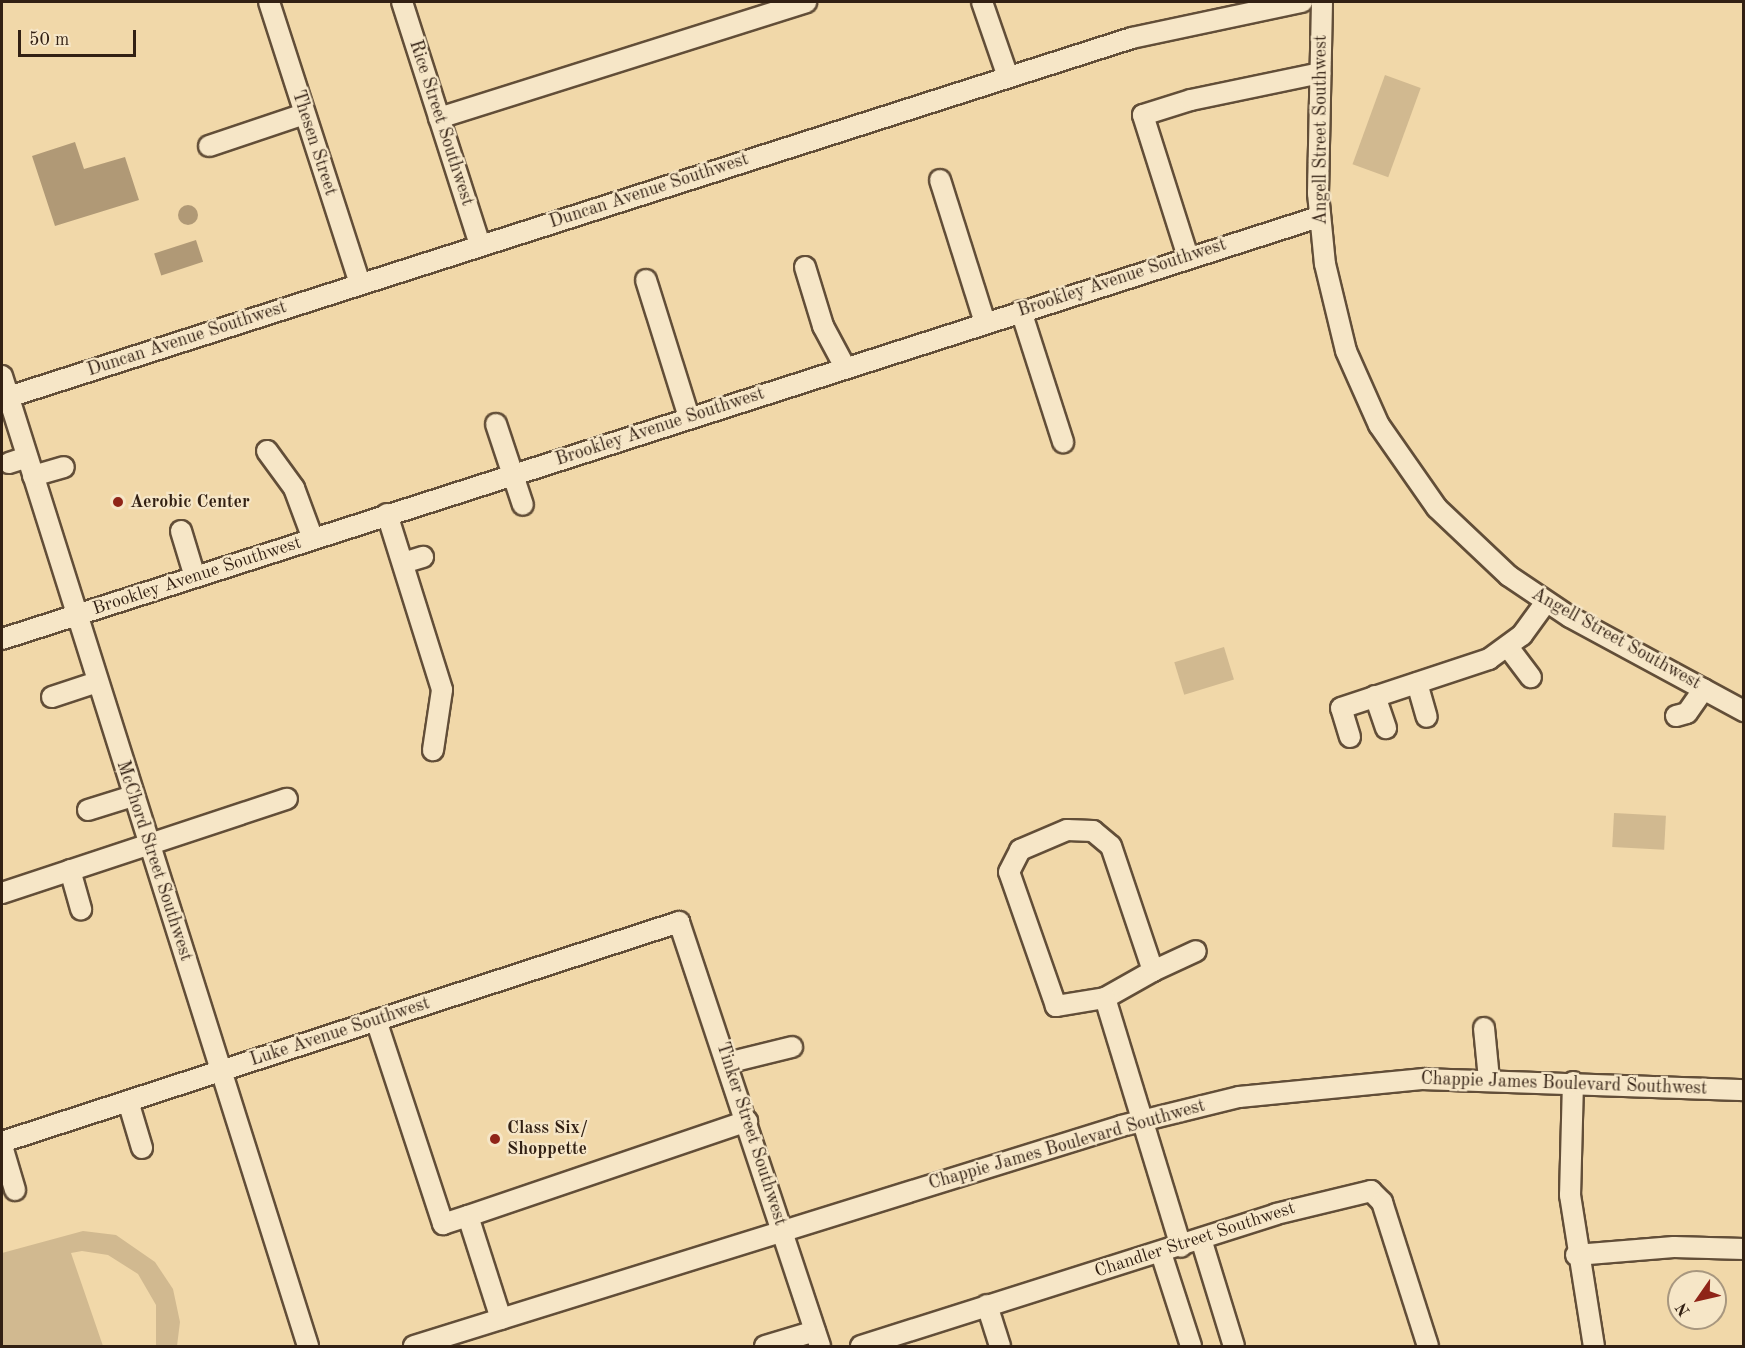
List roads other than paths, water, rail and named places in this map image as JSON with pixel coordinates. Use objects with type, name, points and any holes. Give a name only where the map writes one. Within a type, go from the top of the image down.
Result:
[{"type":"street","name":"Thesen Street","points":[[269,2],[360,284]]},
{"type":"street","name":"Rice Street Southwest","points":[[402,2],[480,246]]},
{"type":"street","points":[[439,118],[806,2]]},
{"type":"street","points":[[982,2],[1008,76]]},
{"type":"street","name":"Duncan Avenue Southwest","points":[[5,398],[1008,76],[1161,31],[1302,2]]},
{"type":"street","name":"Angell Street Southwest","points":[[1322,2],[1318,216],[1336,318],[1379,425],[1454,526],[1546,602],[1743,711]]},
{"type":"street","points":[[1188,257],[1143,116],[1191,100],[1320,73]]},
{"type":"street","points":[[209,146],[304,114]]},
{"type":"street","points":[[940,180],[985,323]]},
{"type":"street","name":"Brookley Avenue Southwest","points":[[2,639],[689,417],[811,388],[845,367],[1318,216]]},
{"type":"street","points":[[805,267],[823,326],[845,367]]},
{"type":"street","points":[[646,280],[689,417]]},
{"type":"street","points":[[1021,311],[1063,442]]},
{"type":"street","name":"McChord Street Southwest","points":[[2,376],[18,460],[33,476],[31,502],[52,566],[76,615],[308,1347]]},
{"type":"street","points":[[496,424],[523,505]]},
{"type":"street","points":[[267,451],[294,488],[313,538]]},
{"type":"street","points":[[33,476],[64,467]]},
{"type":"street","points":[[387,514],[442,690],[433,750]]},
{"type":"street","points":[[181,531],[195,577]]},
{"type":"street","points":[[403,563],[423,557]]},
{"type":"street","points":[[1350,737],[1341,708],[1508,647],[1546,602]]},
{"type":"street","points":[[1508,647],[1531,677]]},
{"type":"street","points":[[52,697],[97,682]]},
{"type":"street","points":[[1417,682],[1427,717]]},
{"type":"street","points":[[1676,716],[1687,712],[1704,689]]},
{"type":"street","points":[[1376,696],[1386,728]]},
{"type":"street","points":[[88,810],[133,796]]},
{"type":"street","points":[[2,893],[287,799]]},
{"type":"street","points":[[1153,971],[1105,838],[1067,830],[1029,844],[1014,857],[1009,872],[1056,1006],[1105,998],[1153,971],[1196,951]]},
{"type":"street","points":[[70,870],[81,909]]},
{"type":"street","name":"Luke Avenue Southwest","points":[[2,1144],[221,1070],[679,922]]},
{"type":"street","name":"Tinker Street Southwest","points":[[679,922],[728,1063],[817,1339]]},
{"type":"street","points":[[1105,998],[1181,1246]]},
{"type":"street","points":[[376,1020],[443,1224],[747,1121]]},
{"type":"street","points":[[1484,1028],[1489,1079]]},
{"type":"street","points":[[728,1063],[792,1047]]},
{"type":"street","name":"Chappie James Boulevard Southwest","points":[[414,1347],[1142,1120],[1320,1086],[1489,1079],[1743,1090]]},
{"type":"street","points":[[1573,1082],[1570,1195],[1576,1255],[1594,1347]]},
{"type":"street","points":[[128,1101],[142,1148]]},
{"type":"street","points":[[2,1144],[15,1190]]},
{"type":"street","name":"Chandler Street Southwest","points":[[861,1347],[987,1305],[1161,1253],[1342,1194],[1371,1191],[1383,1202],[1428,1347]]},
{"type":"street","points":[[468,1216],[501,1319]]},
{"type":"street","points":[[1201,1239],[1234,1347]]},
{"type":"street","points":[[1576,1255],[1674,1247],[1743,1249]]},
{"type":"street","points":[[1161,1253],[1191,1347]]},
{"type":"street","points":[[987,1305],[1000,1347]]},
{"type":"street","points":[[765,1347],[817,1339]]},
{"type":"place","name":"Aerobic Center","points":[[118,502]]},
{"type":"place","name":"Class Six/ Shoppette","points":[[495,1139]]}]
